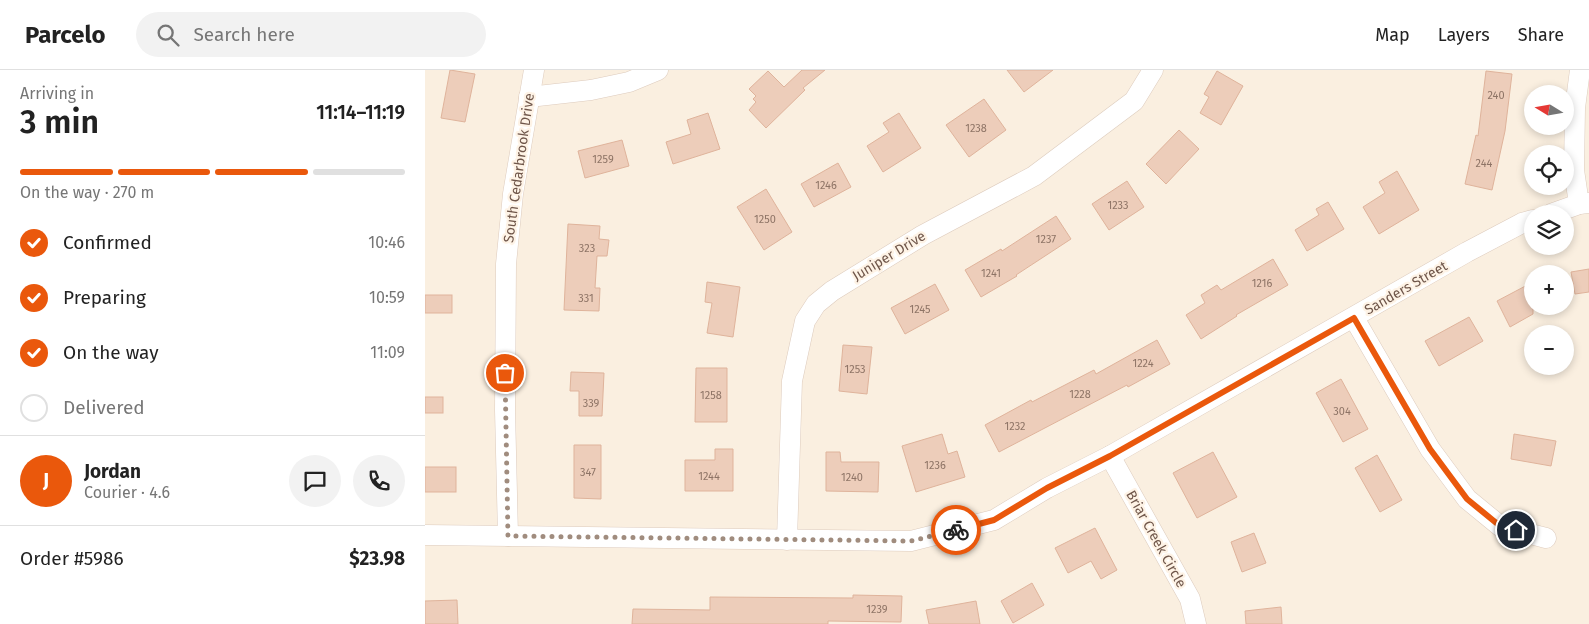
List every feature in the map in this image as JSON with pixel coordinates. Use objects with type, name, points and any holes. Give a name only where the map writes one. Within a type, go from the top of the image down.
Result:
[{"type":"street","name":"South Cedarbrook Drive","points":[[508,536],[505,410],[506,264],[513,194],[534,70]]},
{"type":"street","points":[[529,97],[591,90],[629,82],[658,70]]},
{"type":"street","name":"Juniper Drive","points":[[787,540],[792,380],[805,321],[816,304],[832,291],[923,235],[1034,176],[1134,101],[1153,70]]},
{"type":"street","points":[[1580,70],[1575,108],[1574,170],[1584,203]]},
{"type":"street","name":"Sanders Street","points":[[425,535],[911,541],[994,520],[1047,488],[1110,456],[1354,318],[1467,252],[1524,223]]},
{"type":"street","points":[[1354,318],[1430,449],[1467,499],[1500,526],[1546,538]]},
{"type":"street","name":"Briar Creek Circle","points":[[1110,456],[1190,599],[1196,624]]},
{"type":"building","points":[[450,70],[475,74],[465,122],[441,118]]},
{"type":"building","points":[[802,70],[825,70],[803,88],[805,90],[766,128],[749,110],[756,102],[753,99],[756,96],[749,89],[768,71],[784,87]]},
{"type":"building","points":[[1007,70],[1053,70],[1024,92]]},
{"type":"building","points":[[1217,71],[1243,86],[1221,125],[1200,113],[1209,97],[1204,94]]},
{"type":"building","points":[[1486,71],[1512,74],[1505,131],[1492,190],[1465,184],[1476,135],[1478,136]]},
{"type":"building","points":[[984,99],[1006,130],[969,157],[946,125]]},
{"type":"building","points":[[708,113],[720,149],[673,164],[666,142],[691,134],[687,120]]},
{"type":"building","points":[[899,113],[921,148],[883,172],[867,146],[889,132],[883,123]]},
{"type":"building","points":[[1179,130],[1199,149],[1166,184],[1146,164]]},
{"type":"building","points":[[622,140],[629,166],[585,178],[578,151]]},
{"type":"building","points":[[838,163],[851,187],[814,207],[801,184]]},
{"type":"building","points":[[1397,171],[1419,210],[1379,234],[1363,207],[1385,193],[1379,182]]},
{"type":"building","points":[[1127,181],[1144,207],[1109,230],[1092,204]]},
{"type":"building","points":[[766,189],[792,232],[764,250],[737,207]]},
{"type":"building","points":[[1328,202],[1344,229],[1307,251],[1295,230],[1319,215],[1316,209]]},
{"type":"building","points":[[1056,216],[1071,239],[1017,276],[981,297],[965,270],[1001,249],[1002,251]]},
{"type":"building","points":[[568,224],[600,226],[599,239],[609,240],[607,256],[597,256],[595,288],[600,288],[599,311],[564,310]]},
{"type":"building","points":[[1273,259],[1288,285],[1236,315],[1201,339],[1186,315],[1205,303],[1201,295],[1217,285],[1221,290]]},
{"type":"building","points":[[1589,269],[1589,292],[1575,294],[1574,272]]},
{"type":"building","points":[[707,282],[740,287],[733,337],[707,333],[712,303],[705,302]]},
{"type":"building","points":[[935,284],[949,310],[905,334],[891,308]]},
{"type":"building","points":[[1524,287],[1524,315],[1531,315],[1510,327],[1497,301]]},
{"type":"building","points":[[425,295],[452,295],[452,313],[425,313]]},
{"type":"building","points":[[1469,317],[1483,341],[1439,366],[1425,341]]},
{"type":"building","points":[[1157,340],[1170,364],[999,452],[985,425],[1031,400],[1032,402],[1094,370],[1096,374]]},
{"type":"building","points":[[843,345],[872,347],[867,394],[839,391]]},
{"type":"building","points":[[696,368],[727,368],[727,422],[695,422]]},
{"type":"building","points":[[571,372],[604,373],[602,416],[579,416],[579,391],[570,391]]},
{"type":"building","points":[[1341,379],[1368,429],[1343,442],[1316,393]]},
{"type":"building","points":[[425,397],[443,397],[443,413],[425,413]]},
{"type":"building","points":[[942,434],[948,454],[957,451],[965,477],[916,492],[902,446]]},
{"type":"building","points":[[1514,434],[1556,441],[1551,466],[1511,459]]},
{"type":"building","points":[[574,445],[601,445],[601,499],[574,498]]},
{"type":"building","points":[[715,449],[733,449],[733,491],[685,491],[685,460],[715,460]]},
{"type":"building","points":[[826,452],[840,452],[841,462],[879,462],[878,492],[826,491]]},
{"type":"building","points":[[1213,452],[1237,497],[1197,518],[1173,473]]},
{"type":"building","points":[[1377,455],[1402,500],[1380,512],[1355,468]]},
{"type":"building","points":[[425,467],[456,467],[456,492],[425,492]]},
{"type":"building","points":[[1095,528],[1117,570],[1101,579],[1091,561],[1068,573],[1055,548]]},
{"type":"building","points":[[1254,533],[1266,563],[1242,572],[1231,542]]},
{"type":"building","points":[[1032,583],[1044,605],[1013,623],[1001,601]]},
{"type":"building","points":[[853,595],[902,596],[901,622],[828,621],[828,624],[632,624],[633,609],[710,610],[710,597],[853,598]]},
{"type":"building","points":[[457,600],[458,624],[425,624],[425,601]]},
{"type":"building","points":[[976,601],[980,624],[929,624],[926,610]]},
{"type":"building","points":[[1281,607],[1282,624],[1246,624],[1245,611]]},
{"type":"way so far","points":[[505,373],[508,536],[911,541],[956,530]]},
{"type":"route","points":[[956,530],[994,520],[1047,488],[1110,456],[1354,318],[1430,449],[1467,499],[1500,526],[1516,530]]}]
